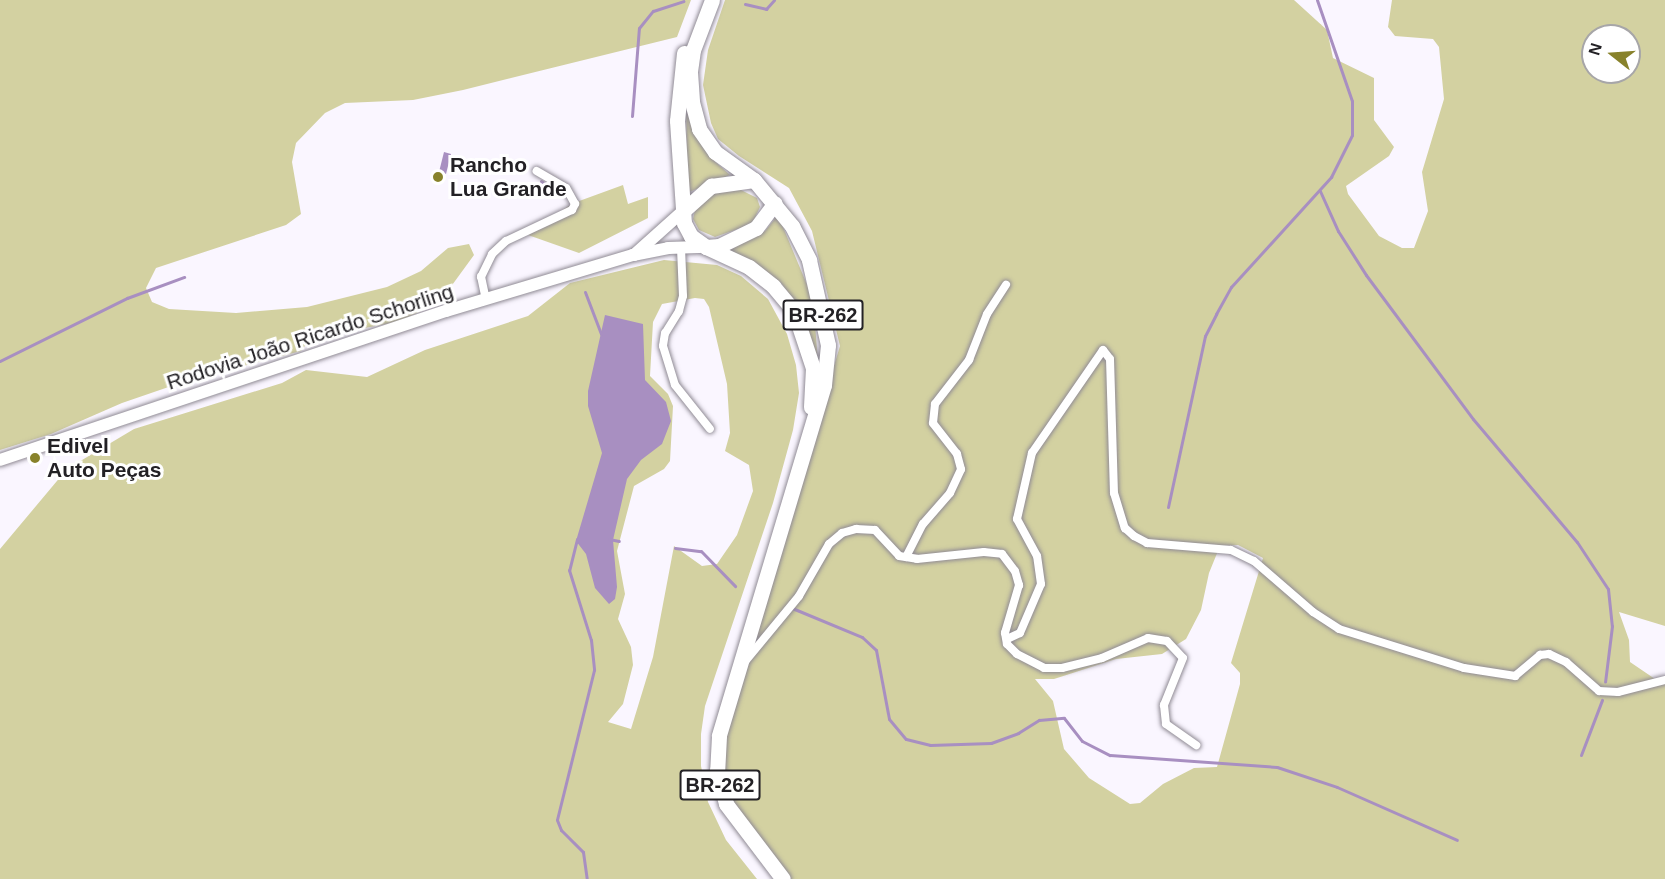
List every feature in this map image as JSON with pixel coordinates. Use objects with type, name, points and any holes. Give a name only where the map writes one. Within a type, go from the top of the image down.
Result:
[{"type":"highway","name":"BR-262","points":[[703,0],[679,78],[676,121],[684,223],[692,236],[706,247],[749,267],[773,286],[794,311],[813,368],[809,437]]},
{"type":"highway","name":"BR-262","points":[[712,0],[693,50],[692,102],[699,129],[709,145],[754,180],[774,202],[809,261],[828,345],[824,385],[735,673],[719,736],[717,770],[720,790],[741,828],[783,879]]},
{"type":"highway","points":[[683,211],[711,186],[754,180]]},
{"type":"highway","points":[[706,247],[719,246],[756,228],[774,202]]},
{"type":"main road","name":"Rodovia João Ricardo Schorling","points":[[633,255],[683,211]]},
{"type":"main road","name":"Rodovia João Ricardo Schorling","points":[[0,460],[486,300],[633,255],[706,247]]},
{"type":"street","points":[[486,300],[481,277],[492,254],[506,241],[572,210],[575,204],[566,188],[536,171]]},
{"type":"street","points":[[681,248],[683,296],[680,311],[665,333],[663,346],[675,385],[710,429]]},
{"type":"street","points":[[906,557],[923,524],[950,493],[961,469],[957,454],[933,423],[935,404],[969,360],[987,314],[1006,285]]},
{"type":"street","points":[[1006,639],[1020,633],[1041,584],[1037,556],[1017,519],[1032,453],[1102,350],[1110,359],[1114,493],[1125,528],[1134,536],[1147,543],[1232,550],[1254,561],[1313,612],[1339,629],[1464,668],[1515,676],[1540,655],[1549,654],[1566,662],[1599,691],[1618,692],[1665,680]]},
{"type":"street","points":[[735,673],[793,604],[829,544],[842,533],[856,529],[875,530],[890,550],[906,557],[984,552],[1002,554],[1015,571],[1019,585],[1006,639],[1017,654],[1044,668],[1062,668],[1102,658],[1148,638],[1167,641],[1183,658],[1164,705],[1166,724],[1196,745]]},
{"type":"shaded area","points":[[0,0],[691,0],[677,37],[463,90],[413,100],[345,103],[325,113],[296,143],[292,162],[301,214],[286,225],[156,268],[146,288],[152,302],[169,309],[236,313],[307,307],[387,287],[421,271],[448,248],[469,244],[474,255],[439,303],[397,322],[311,338],[301,351],[189,380],[122,403],[51,434],[0,450]]},
{"type":"shaded area","points":[[725,0],[1294,0],[1327,30],[1333,58],[1374,78],[1374,120],[1394,147],[1389,156],[1346,186],[1348,194],[1379,236],[1402,248],[1414,248],[1428,211],[1422,172],[1444,99],[1439,47],[1433,39],[1395,36],[1388,27],[1392,0],[1665,0],[1665,626],[1619,612],[1629,640],[1630,662],[1655,679],[1665,680],[1665,879],[784,879],[727,796],[721,764],[721,736],[840,346],[812,231],[789,188],[739,156],[718,139],[711,123],[703,85],[708,50]],"holes":[[[1238,545],[1263,558],[1231,663],[1240,673],[1240,684],[1217,767],[1194,768],[1163,784],[1140,803],[1130,804],[1089,778],[1064,749],[1053,701],[1035,679],[1054,679],[1116,659],[1162,654],[1186,639],[1201,610],[1209,573],[1220,546]]]},
{"type":"shaded area","points":[[686,75],[697,132],[710,157],[730,175],[687,193]]},
{"type":"shaded area","points":[[444,152],[451,154],[446,174],[439,172]]},
{"type":"shaded area","points":[[623,185],[628,204],[648,197],[648,218],[579,253],[528,235],[571,204]]},
{"type":"shaded area","points":[[733,186],[757,198],[760,207],[752,224],[715,237],[699,230],[693,219],[696,206],[721,189]]},
{"type":"shaded area","points":[[778,215],[813,299],[818,362],[797,305],[781,283],[755,263],[723,249],[765,231]]},
{"type":"shaded area","points":[[664,260],[717,265],[741,276],[768,299],[787,334],[796,365],[799,393],[793,430],[773,503],[705,706],[701,734],[701,766],[708,802],[726,840],[757,879],[0,879],[0,549],[67,469],[134,429],[282,383],[306,370],[367,377],[425,350],[528,316],[570,283]],"holes":[[[695,298],[704,299],[709,307],[727,384],[730,433],[725,451],[749,465],[753,491],[737,535],[717,564],[702,566],[674,546],[653,657],[631,729],[608,722],[623,704],[633,665],[631,647],[618,619],[625,594],[617,551],[634,486],[664,469],[670,461],[673,406],[668,394],[650,376],[653,322],[662,304]]]},
{"type":"shaded area","points":[[605,315],[643,324],[645,380],[666,402],[671,421],[662,444],[641,460],[627,479],[613,540],[617,587],[615,599],[609,604],[595,588],[586,554],[576,541],[602,453],[588,406],[588,391]]},
{"type":"waterway","points":[[745,4],[766,9],[774,0]]},
{"type":"waterway","points":[[1168,507],[1205,336],[1231,287],[1331,177],[1352,135],[1352,101],[1317,0]]},
{"type":"waterway","points":[[632,116],[639,28],[653,11],[683,1]]},
{"type":"waterway","points":[[541,181],[558,192]]},
{"type":"waterway","points":[[1320,191],[1338,231],[1366,275],[1473,419],[1577,542],[1608,589],[1612,626],[1605,682]]},
{"type":"waterway","points":[[0,361],[127,298],[184,277]]},
{"type":"waterway","points":[[585,292],[601,334]]},
{"type":"waterway","points":[[577,539],[569,570],[591,640],[594,670],[557,820],[561,830],[583,852],[587,879]]},
{"type":"waterway","points":[[609,539],[619,541]]},
{"type":"waterway","points":[[675,548],[701,551],[735,586]]},
{"type":"waterway","points":[[792,608],[862,637],[876,650],[889,719],[906,739],[930,745],[991,743],[1018,733],[1039,720],[1064,718],[1082,741],[1110,755],[1277,767],[1337,787],[1457,840]]},
{"type":"waterway","points":[[1581,755],[1602,700]]},
{"type":"place","name":"Rancho Lua Grande","points":[[438,177]]},
{"type":"place","name":"Edivel Auto Peças","points":[[35,458]]}]
